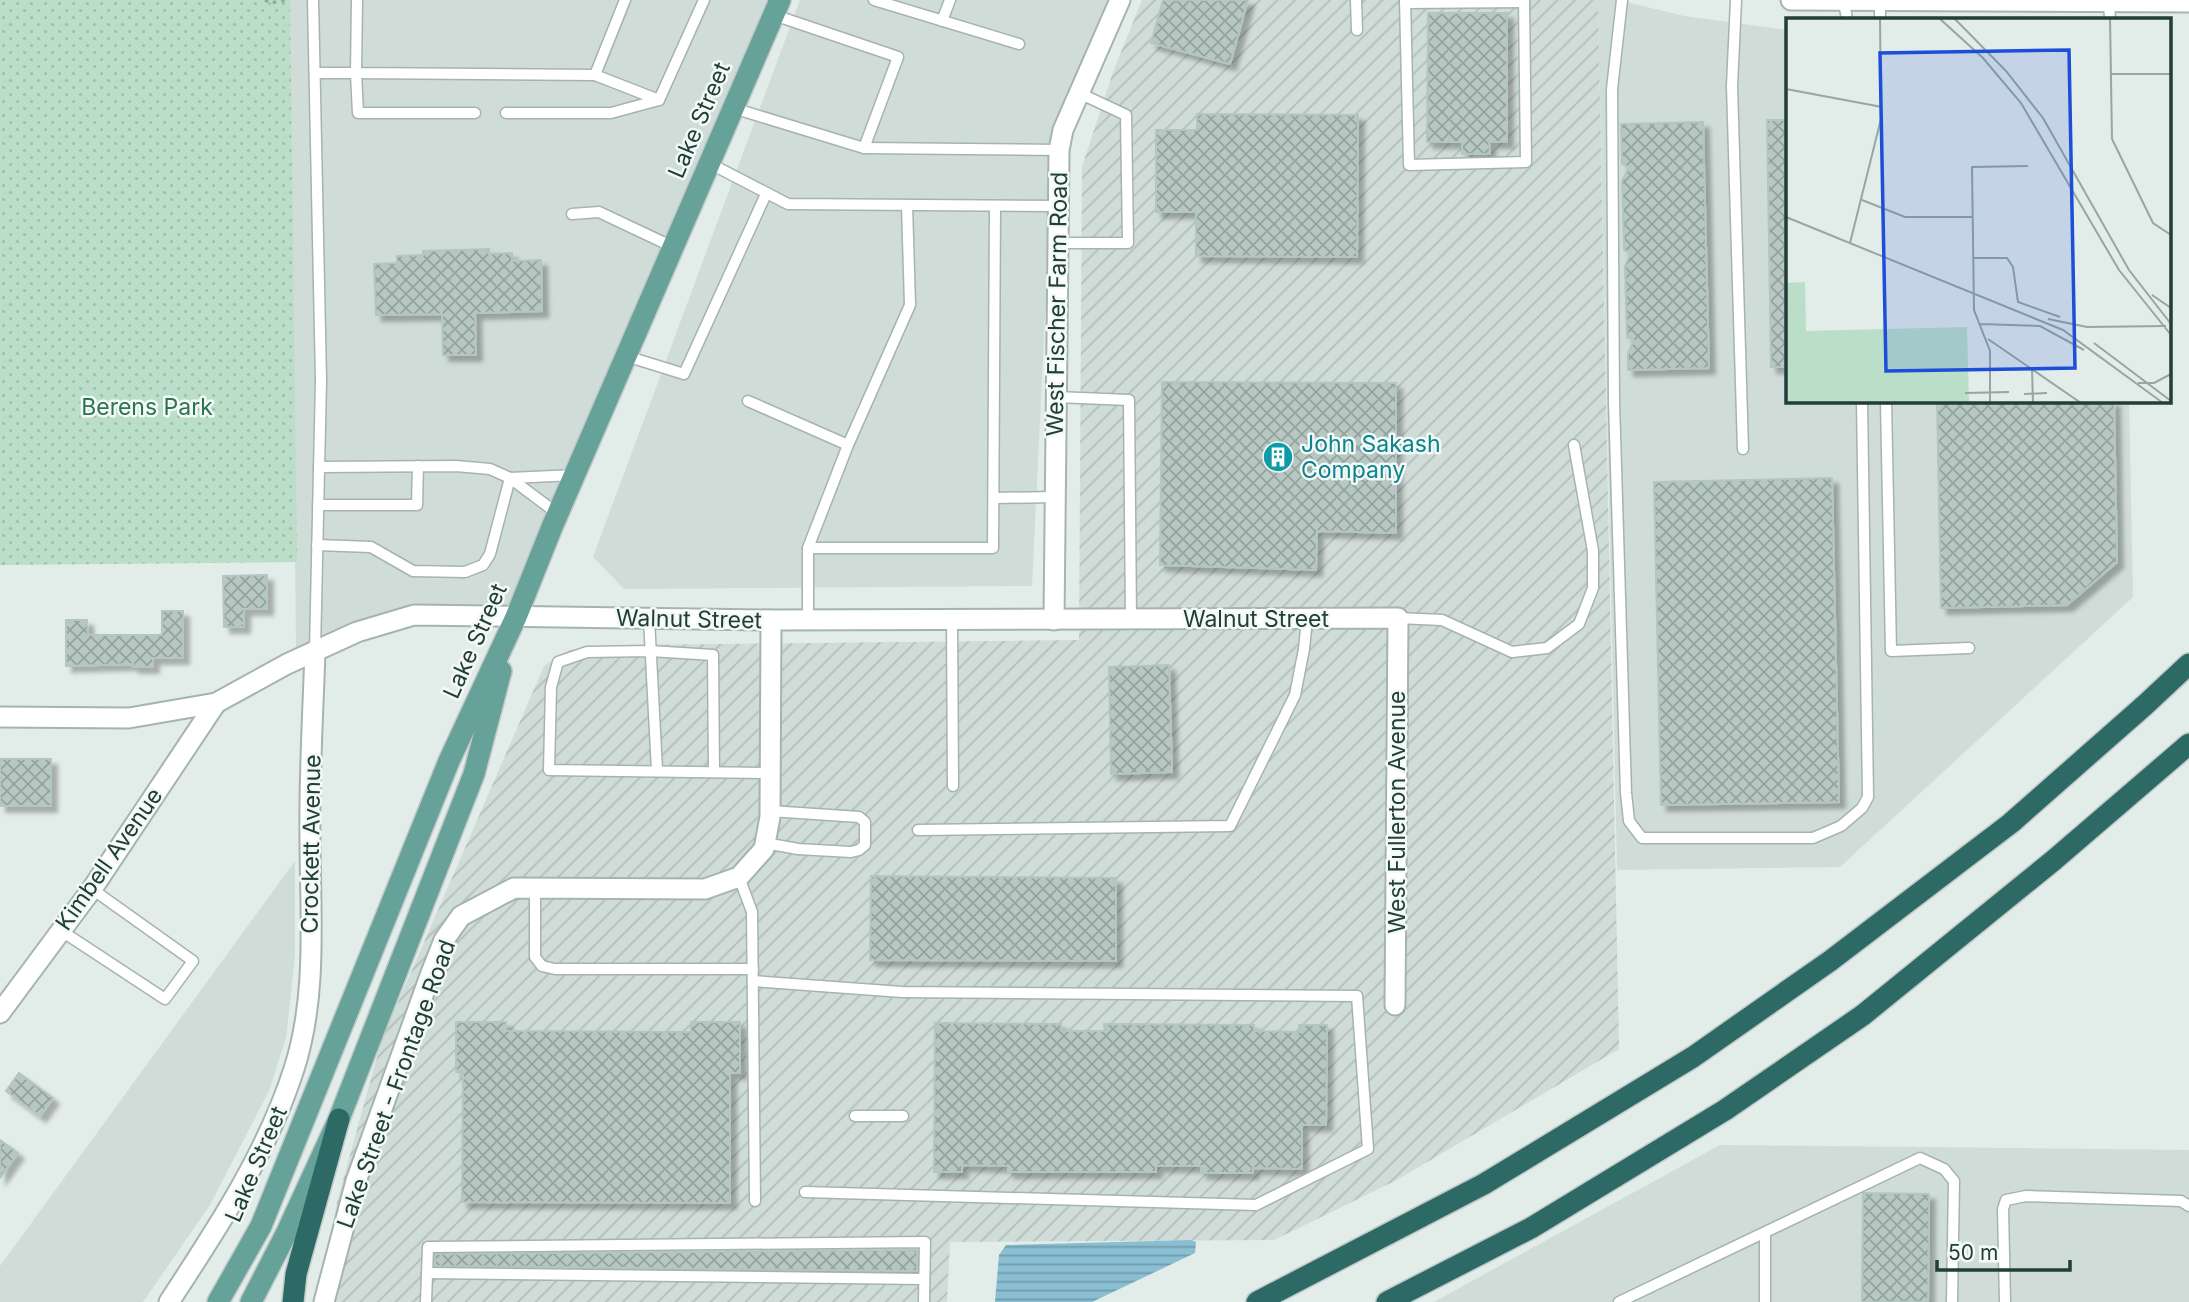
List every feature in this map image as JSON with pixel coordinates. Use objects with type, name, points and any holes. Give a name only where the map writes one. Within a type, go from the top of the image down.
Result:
[{"type":"highway","points":[[1257,1302],[1484,1184],[1704,1049],[1830,961],[2011,822],[2189,664]]},
{"type":"highway","points":[[1387,1302],[1543,1221],[1725,1110],[1852,1023],[2054,860],[2189,744]]},
{"type":"highway","points":[[293,1302],[296,1274],[338,1119]]},
{"type":"main road","name":"Lake Street","points":[[218,1302],[261,1226],[449,761],[516,617],[776,8]]},
{"type":"main road","points":[[250,1302],[287,1232],[338,1119],[474,774],[516,617]]},
{"type":"street","name":"West Fischer Farm Road","points":[[1054,620],[1059,150],[1063,130],[1120,0]]},
{"type":"street","points":[[1791,0],[1818,1],[1846,10],[1880,10],[1947,1],[2076,1],[2110,11],[2189,2]]},
{"type":"street","name":"Walnut Street","points":[[0,717],[129,718],[216,704],[315,651],[357,632],[414,615],[771,620],[1398,618]]},
{"type":"street","name":"West Fullerton Avenue","points":[[1395,1005],[1398,618]]},
{"type":"street","name":"Lake Street - Frontage Road","points":[[324,1302],[356,1181],[444,940],[460,916],[514,888],[705,889],[739,877],[764,849],[770,811],[771,620]]},
{"type":"street","name":"Crockett Avenue","points":[[169,1302],[270,1133],[294,1068],[302,1037],[308,995],[311,932],[310,833],[315,651]]},
{"type":"street","name":"Kimbell Avenue","points":[[2,1007],[92,889],[216,704]]},
{"type":"lane","points":[[313,0],[321,380],[315,651]]},
{"type":"lane","points":[[357,0],[358,113],[475,113]]},
{"type":"lane","points":[[595,75],[625,0]]},
{"type":"lane","points":[[659,100],[704,0]]},
{"type":"lane","points":[[874,0],[1019,44]]},
{"type":"lane","points":[[942,21],[950,0]]},
{"type":"lane","points":[[1356,0],[1357,30]]},
{"type":"lane","points":[[1622,0],[1612,89],[1614,402],[1626,793],[1629,821],[1642,838],[1813,838],[1841,826],[1862,808],[1868,797],[1862,402]]},
{"type":"lane","points":[[1735,0],[1732,86],[1742,449]]},
{"type":"lane","points":[[1524,1],[1526,162],[1409,165],[1405,2],[1524,1]]},
{"type":"lane","points":[[776,8],[898,57],[864,148]]},
{"type":"lane","points":[[315,73],[595,75],[659,100]]},
{"type":"lane","points":[[1057,243],[1128,243],[1126,115],[1079,93]]},
{"type":"lane","points":[[506,113],[611,113],[659,100]]},
{"type":"lane","points":[[733,108],[864,148],[1059,150]]},
{"type":"lane","points":[[709,163],[788,204],[1058,206]]},
{"type":"lane","points":[[626,356],[684,374],[766,194]]},
{"type":"lane","points":[[808,620],[808,548],[848,445],[910,305],[907,205]]},
{"type":"lane","points":[[808,548],[993,548],[995,206]]},
{"type":"lane","points":[[572,214],[600,212],[673,247]]},
{"type":"lane","points":[[1056,397],[1129,400],[1131,620]]},
{"type":"lane","points":[[748,401],[848,445]]},
{"type":"lane","points":[[1886,402],[1891,651],[1969,648]]},
{"type":"lane","points":[[1398,618],[1442,620],[1512,652],[1547,648],[1579,624],[1593,588],[1593,551],[1574,445]]},
{"type":"lane","points":[[319,467],[418,466],[490,469],[510,478],[558,514]]},
{"type":"lane","points":[[318,505],[417,505],[418,466]]},
{"type":"lane","points":[[510,478],[575,475]]},
{"type":"lane","points":[[317,545],[371,548],[413,571],[465,572],[483,565],[490,554],[510,478]]},
{"type":"lane","points":[[994,498],[1055,497]]},
{"type":"lane","points":[[649,619],[657,770]]},
{"type":"lane","points":[[918,830],[1230,826],[1295,695],[1307,619]]},
{"type":"lane","points":[[952,620],[953,786]]},
{"type":"lane","points":[[714,772],[713,655],[650,651],[587,652],[558,662],[551,687],[549,769],[657,770],[714,772],[771,773]]},
{"type":"lane","points":[[765,843],[798,849],[851,852],[865,845],[865,822],[859,817],[770,811]]},
{"type":"lane","points":[[739,877],[752,912],[755,1201]]},
{"type":"lane","points":[[535,888],[535,957],[541,966],[555,969],[753,969]]},
{"type":"lane","points":[[60,930],[165,999],[192,961],[92,889]]},
{"type":"lane","points":[[753,981],[902,992],[1357,996],[1368,1149],[1256,1205],[805,1192]]},
{"type":"lane","points":[[855,1116],[903,1116]]},
{"type":"lane","points":[[1619,1302],[1920,1158],[1944,1169],[1954,1181],[1952,1302]]},
{"type":"lane","points":[[2005,1302],[2003,1209],[2006,1200],[2017,1197],[2181,1201],[2189,1206]]},
{"type":"lane","points":[[1765,1233],[1765,1302]]},
{"type":"lane","points":[[426,1302],[428,1247],[925,1242],[924,1302]]},
{"type":"lane","points":[[427,1273],[924,1279]]},
{"type":"path","points":[[265,0],[271,3],[285,0]]},
{"type":"shaded area","points":[[290,0],[772,0],[512,609],[410,608],[296,651]]},
{"type":"shaded area","points":[[800,0],[1113,0],[1052,173],[1032,586],[624,589],[593,557]]},
{"type":"shaded area","points":[[1142,0],[1598,0],[1619,1049],[1395,1181],[1274,1240],[950,1242],[947,1302],[318,1302],[337,1202],[382,1039],[544,666],[569,650],[620,645],[1079,640],[1082,167],[1113,72]]},
{"type":"shaded area","points":[[1598,0],[1618,0],[1684,16],[1786,30],[1786,402],[2129,402],[2133,597],[1840,867],[1617,870]]},
{"type":"shaded area","points":[[295,861],[295,956],[286,1038],[269,1091],[210,1205],[143,1302],[0,1302],[0,1266]]},
{"type":"shaded area","points":[[1720,1145],[2189,1150],[2189,1302],[1434,1302]]},
{"type":"green space","name":"Berens Park","points":[[0,0],[290,0],[297,562],[0,565]]},
{"type":"water","points":[[1196,1242],[1195,1253],[1092,1302],[995,1302],[999,1255],[1006,1245]]},
{"type":"building","points":[[1163,0],[1248,0],[1230,64],[1151,43]]},
{"type":"building","points":[[1428,13],[1507,13],[1507,142],[1489,142],[1490,154],[1462,154],[1462,142],[1427,142]]},
{"type":"building","points":[[1197,114],[1358,115],[1357,257],[1196,256],[1196,212],[1156,212],[1156,130],[1197,130]]},
{"type":"building","points":[[1767,120],[1786,120],[1786,367],[1771,367]]},
{"type":"building","points":[[1703,122],[1709,368],[1628,370],[1628,353],[1634,340],[1627,337],[1625,266],[1631,253],[1624,250],[1622,181],[1629,167],[1622,164],[1621,124]]},
{"type":"building","points":[[489,249],[489,254],[512,253],[512,261],[541,260],[542,311],[475,313],[476,355],[443,355],[442,314],[376,315],[374,264],[397,263],[397,256],[423,255],[423,251]]},
{"type":"building","name":"John Sakash Company","points":[[1162,382],[1396,383],[1396,533],[1317,531],[1316,570],[1160,565]]},
{"type":"building","points":[[1937,402],[2114,402],[2117,562],[2067,605],[1941,608]]},
{"type":"building","points":[[1832,478],[1839,802],[1661,805],[1654,482]]},
{"type":"building","points":[[267,575],[267,609],[244,609],[244,627],[224,627],[223,576]]},
{"type":"building","points":[[162,611],[183,611],[183,658],[153,658],[153,667],[133,667],[133,664],[66,666],[66,620],[87,620],[88,635],[162,635]]},
{"type":"building","points":[[1169,665],[1172,772],[1111,774],[1109,667]]},
{"type":"building","points":[[0,759],[51,759],[51,806],[0,806]]},
{"type":"building","points":[[871,876],[1116,878],[1116,961],[870,960]]},
{"type":"building","points":[[456,1022],[506,1022],[506,1031],[691,1032],[691,1022],[740,1022],[740,1073],[730,1073],[730,1203],[462,1202],[463,1072],[456,1072]]},
{"type":"building","points":[[935,1023],[1061,1024],[1061,1031],[1105,1031],[1104,1024],[1254,1025],[1254,1031],[1299,1032],[1299,1025],[1327,1025],[1326,1125],[1302,1125],[1302,1169],[1253,1168],[1253,1173],[1201,1173],[1201,1166],[1156,1166],[1156,1172],[1008,1172],[1008,1166],[962,1165],[962,1172],[934,1172]]},
{"type":"building","points":[[19,1073],[53,1098],[40,1116],[6,1091]]},
{"type":"building","points":[[0,1140],[18,1153],[0,1178]]},
{"type":"building","points":[[1863,1193],[1929,1194],[1928,1302],[1862,1302]]},
{"type":"building","points":[[917,1250],[917,1271],[435,1266],[435,1254]]},
{"type":"place","name":"John Sakash Company","points":[[1278,457]]}]
